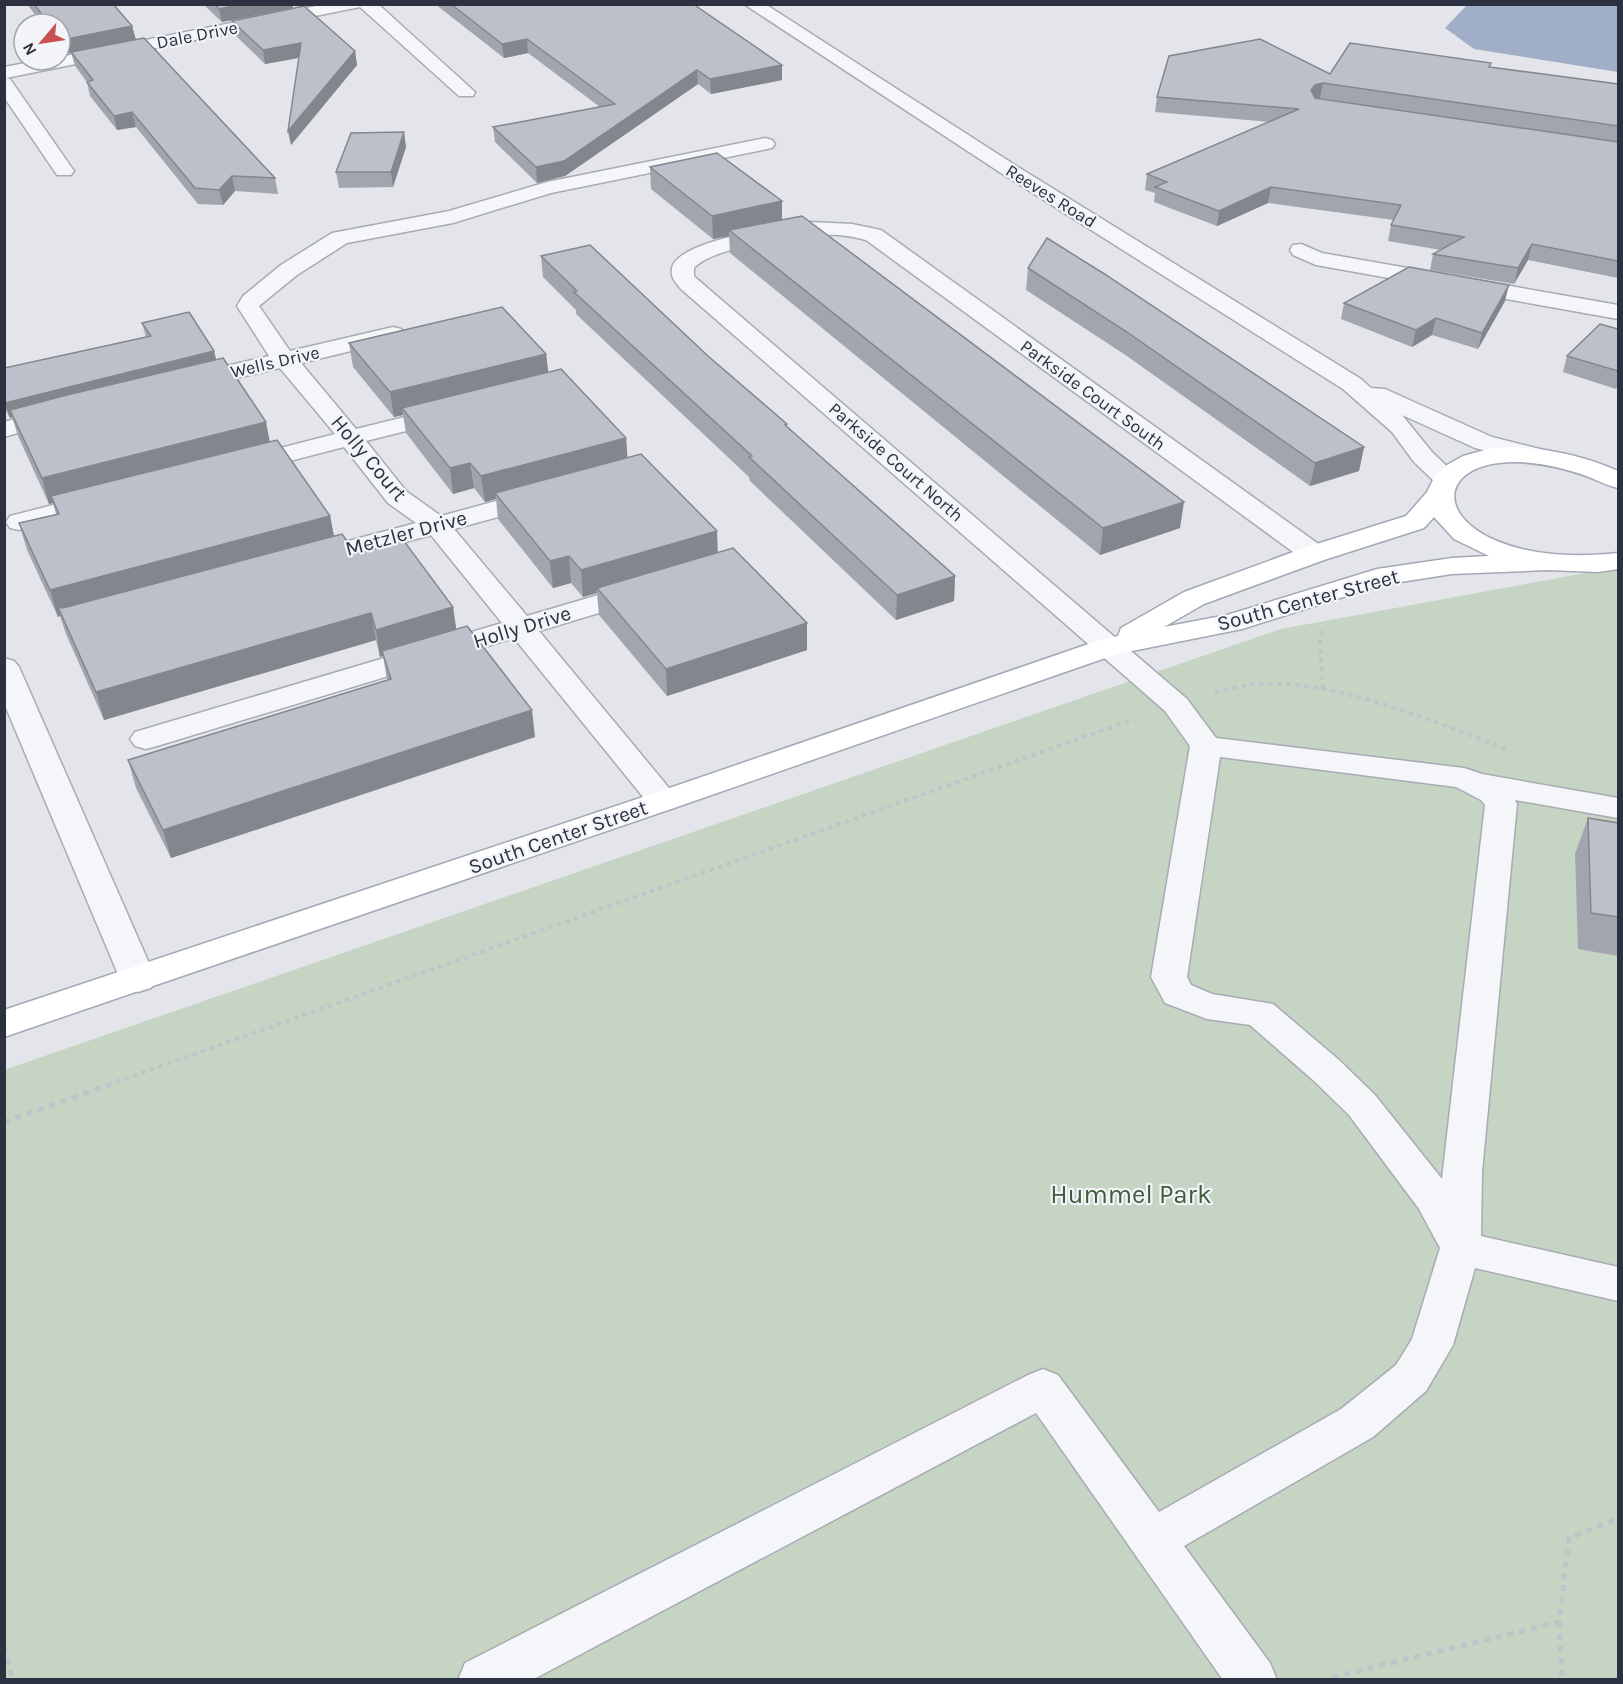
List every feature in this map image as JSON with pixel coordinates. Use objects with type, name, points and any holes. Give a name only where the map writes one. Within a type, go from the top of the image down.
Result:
[{"type":"main road","name":"South Center Street","points":[[1110,646],[1194,598],[1314,554],[1414,522],[1442,486],[1461,467],[1482,459],[1509,455],[1539,456],[1571,462]]},
{"type":"main road","points":[[1571,462],[1618,456]]},
{"type":"main road","points":[[1571,462],[1600,471],[1618,480]]},
{"type":"main road","points":[[1442,486],[1444,511],[1458,528],[1472,538],[1510,555],[1543,563],[1576,566],[1618,561]]},
{"type":"main road","name":"South Center Street","points":[[4,1024],[663,801],[1110,646],[1232,623],[1377,577],[1452,566],[1543,563]]},
{"type":"street","name":"Dale Drive","points":[[4,73],[354,4]]},
{"type":"street","points":[[367,4],[466,92]]},
{"type":"street","name":"Reeves Road","points":[[752,4],[845,62],[1004,167],[1352,384],[1484,443],[1539,456]]},
{"type":"street","points":[[4,83],[64,171]]},
{"type":"street","name":"Holly Court","points":[[663,801],[437,525],[397,497],[351,438],[273,346],[248,306],[289,270],[340,238],[453,216],[547,188],[765,144]]},
{"type":"street","name":"Parkside Court North","points":[[873,236],[855,229],[835,227],[800,229],[705,251],[691,258],[683,267],[683,277],[1176,705],[1206,746]]},
{"type":"street","name":"Parkside Court South","points":[[873,236],[1314,554]]},
{"type":"street","points":[[1301,250],[1316,258],[1618,312]]},
{"type":"street","name":"Wells Drive","points":[[170,387],[418,328]]},
{"type":"street","name":"Reeves Road","points":[[1352,384],[1401,427],[1442,486]]},
{"type":"street","points":[[225,470],[476,406]]},
{"type":"street","points":[[4,430],[72,410]]},
{"type":"street","name":"Metzler Drive","points":[[288,565],[560,492]]},
{"type":"street","points":[[19,522],[122,496]]},
{"type":"street","name":"Holly Drive","points":[[146,739],[668,583]]},
{"type":"street","points":[[4,667],[138,979]]},
{"type":"street","points":[[1618,808],[1479,784],[1464,778],[1206,746],[1169,977],[1178,994],[1207,1006],[1260,1013],[1326,1070],[1362,1105],[1434,1198],[1460,1248],[1618,1284]]},
{"type":"street","points":[[1154,1539],[1357,1423],[1411,1378],[1432,1345],[1460,1248],[1462,1172],[1501,804],[1492,793],[1479,784]]},
{"type":"street","points":[[482,1680],[1043,1388],[1154,1539],[1253,1680]]},
{"type":"path","points":[[4,1122],[535,934],[1021,758],[1227,688],[1276,684],[1337,692],[1515,753]]},
{"type":"path","points":[[1562,1680],[1559,1622],[1569,1538],[1618,1518]]},
{"type":"path","points":[[1321,1680],[1559,1622]]},
{"type":"path","points":[[4,1647],[13,1680]]},
{"type":"green space","name":"Hummel Park","points":[[1618,567],[1618,1679],[5,1679],[4,1070],[1281,629]]},
{"type":"water","points":[[1467,5],[1618,5],[1618,72],[1474,49],[1445,28]]},
{"type":"building","points":[[34,4],[113,4],[132,26],[72,38],[72,12],[40,12]]},
{"type":"building","points":[[215,4],[241,4],[219,9]]},
{"type":"building","points":[[451,4],[693,4],[782,65],[710,79],[697,70],[564,161],[536,167],[493,127],[615,104],[527,39],[502,44]]},
{"type":"building","points":[[304,6],[355,51],[288,131],[301,43],[263,50],[232,21]]},
{"type":"building","points":[[144,38],[275,178],[232,176],[219,190],[195,188],[132,112],[114,116],[87,82],[93,80],[72,52]]},
{"type":"building","points":[[1260,39],[1330,74],[1350,43],[1491,63],[1489,67],[1618,84],[1618,126],[1323,83],[1315,85],[1311,90],[1315,98],[1618,142],[1618,261],[1532,244],[1518,268],[1433,254],[1464,237],[1391,225],[1401,205],[1271,187],[1219,211],[1155,187],[1167,182],[1147,174],[1299,109],[1157,97],[1169,56]]},
{"type":"building","points":[[404,132],[391,172],[336,172],[351,133]]},
{"type":"building","points":[[717,153],[782,201],[712,216],[650,167]]},
{"type":"building","points":[[802,216],[1184,502],[1103,528],[729,230]]},
{"type":"building","points":[[1047,238],[1364,447],[1315,463],[1127,332],[1028,268]]},
{"type":"building","points":[[590,245],[708,356],[955,576],[897,595],[749,457],[752,456],[574,292],[577,291],[541,256]]},
{"type":"building","points":[[1409,267],[1509,285],[1482,333],[1436,318],[1416,330],[1344,303]]},
{"type":"building","points":[[502,307],[546,354],[390,392],[349,343]]},
{"type":"building","points":[[189,312],[214,351],[5,403],[4,368],[151,336],[142,323]]},
{"type":"building","points":[[1600,324],[1618,329],[1618,371],[1567,356]]},
{"type":"building","points":[[223,358],[266,422],[42,478],[10,410],[67,395]]},
{"type":"building","points":[[561,369],[626,438],[481,476],[470,463],[450,468],[402,408]]},
{"type":"building","points":[[277,440],[330,516],[50,590],[19,523],[59,514],[51,496]]},
{"type":"building","points":[[641,454],[717,531],[581,570],[569,556],[550,561],[495,493]]},
{"type":"building","points":[[342,534],[356,554],[404,541],[453,607],[376,630],[371,613],[96,692],[58,607],[63,608]]},
{"type":"building","points":[[733,548],[807,623],[666,669],[597,588]]},
{"type":"building","points":[[467,626],[532,710],[163,830],[128,760],[391,679],[382,651]]},
{"type":"building","points":[[1588,818],[1618,823],[1618,917],[1591,913]]}]
